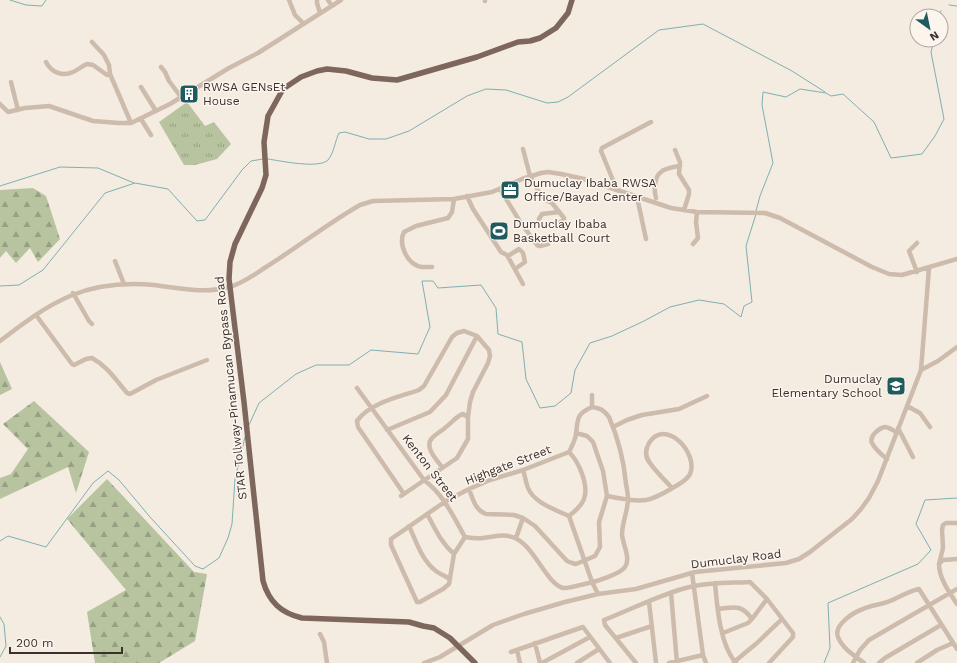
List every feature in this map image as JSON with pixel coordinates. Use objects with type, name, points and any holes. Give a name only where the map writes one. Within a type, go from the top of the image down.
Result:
[{"type":"main road","name":"STAR Tollway-Pinamucan Bypass Road","points":[[475,663],[450,638],[434,628],[409,622],[302,618],[288,614],[282,610],[269,595],[263,581],[229,270],[232,253],[238,236],[260,193],[266,175],[264,142],[268,116],[283,89],[301,77],[317,71],[328,69],[346,71],[372,78],[398,80],[477,57],[518,42],[540,38],[556,28],[562,21],[568,13],[572,0]]},
{"type":"street","points":[[289,0],[295,15],[304,24]]},
{"type":"street","points":[[317,0],[320,13]]},
{"type":"street","points":[[328,0],[332,6]]},
{"type":"street","points":[[0,104],[8,112],[49,106],[93,121],[131,123],[156,111],[229,68],[258,53],[341,0]]},
{"type":"street","points":[[92,42],[107,60],[110,74],[131,123]]},
{"type":"street","points":[[46,62],[49,68],[56,72],[70,73],[88,64],[93,65],[107,75],[110,74]]},
{"type":"street","points":[[161,67],[181,97]]},
{"type":"street","points":[[11,82],[18,110]]},
{"type":"street","points":[[141,87],[156,111]]},
{"type":"street","points":[[140,119],[151,135]]},
{"type":"street","points":[[618,190],[601,151],[602,148],[651,122]]},
{"type":"street","points":[[523,149],[530,176],[541,196],[552,203],[564,219],[557,224]]},
{"type":"street","points":[[675,150],[680,162],[679,174],[689,190],[684,210]]},
{"type":"street","points":[[656,198],[655,191],[659,173],[680,166]]},
{"type":"street","points":[[0,341],[36,315],[73,293],[94,287],[124,284],[203,290],[217,290],[230,287],[251,276],[360,205],[374,201],[454,199],[492,192],[530,176],[548,172],[570,175],[671,208],[697,212],[765,213],[780,218],[872,267],[889,274],[902,275],[917,272],[957,259]]},
{"type":"street","points":[[500,189],[519,220],[537,245],[540,246],[548,244],[546,238]]},
{"type":"street","points":[[467,196],[473,209],[501,252],[508,256],[523,284]]},
{"type":"street","points":[[637,197],[646,239]]},
{"type":"street","points":[[432,267],[422,267],[415,264],[408,258],[403,248],[402,236],[404,232],[416,226],[448,218],[452,212],[454,199]]},
{"type":"street","points":[[539,219],[542,214],[559,212]]},
{"type":"street","points":[[694,244],[698,238],[696,222],[697,212]]},
{"type":"street","points":[[917,243],[910,252],[917,272]]},
{"type":"street","points":[[508,256],[519,249],[523,253],[525,262],[515,269]]},
{"type":"street","points":[[115,261],[124,284]]},
{"type":"street","name":"Dumuclay Road","points":[[424,663],[440,657],[493,625],[558,604],[598,594],[636,589],[694,572],[786,563],[799,559],[810,552],[852,519],[861,509],[878,482],[921,370],[929,268]]},
{"type":"street","points":[[73,293],[92,324]]},
{"type":"street","points":[[36,315],[72,364],[74,365],[86,359],[92,358],[98,361],[111,373],[127,393],[130,394],[156,380],[207,360]]},
{"type":"street","points":[[464,331],[477,336],[489,350],[490,356],[488,363],[473,392],[468,417],[468,439],[457,458],[402,495],[358,428],[357,421],[361,415],[372,407],[419,390],[424,386],[452,337],[458,333],[464,331]]},
{"type":"street","points":[[387,430],[430,412],[446,395],[477,336]]},
{"type":"street","points":[[921,370],[928,368],[956,348],[957,355]]},
{"type":"street","name":"Kenton Street","points":[[357,388],[424,480],[433,486],[446,501],[465,537]]},
{"type":"street","points":[[409,526],[423,555],[431,566],[450,579],[454,554],[465,537],[477,539],[493,535],[503,535],[516,538],[526,546],[540,562],[551,579],[564,588],[592,582],[619,572],[625,567],[627,561],[622,540],[622,526],[628,500],[624,466],[613,427],[606,412],[600,408],[592,407],[592,395]]},
{"type":"street","points":[[613,427],[642,415],[679,408],[707,396]]},
{"type":"street","points":[[907,406],[920,413],[930,427]]},
{"type":"street","name":"Highgate Street","points":[[450,579],[449,584],[443,589],[420,602],[417,602],[390,541],[446,501],[469,489],[569,452],[576,434],[578,418],[585,410],[592,407]]},
{"type":"street","points":[[442,467],[430,448],[429,442],[458,416],[463,414],[468,417]]},
{"type":"street","points":[[887,459],[874,446],[872,441],[872,438],[878,431],[884,427],[897,430],[913,457]]},
{"type":"street","points":[[607,496],[628,500],[646,500],[660,495],[685,481],[690,475],[692,467],[690,458],[682,445],[671,435],[664,433],[655,437],[650,442],[646,450],[650,463],[672,488]]},
{"type":"street","points":[[469,489],[478,509],[482,512],[486,514],[514,515],[523,518],[535,526],[567,561],[576,564],[595,556],[600,548],[600,522],[607,496],[604,471],[593,442],[587,436],[576,434]]},
{"type":"street","points":[[569,452],[576,460],[580,468],[585,487],[583,501],[578,509],[569,516]]},
{"type":"street","points":[[523,470],[529,490],[534,496],[546,505],[569,516],[592,582],[598,594]]},
{"type":"street","points":[[427,514],[441,541],[454,554]]},
{"type":"street","points":[[516,538],[523,518]]},
{"type":"street","points":[[957,523],[946,523],[943,525],[943,548],[939,564],[941,576],[957,604]]},
{"type":"street","points":[[939,564],[943,560],[957,559]]},
{"type":"street","points":[[694,572],[703,655],[706,663]]},
{"type":"street","points":[[636,663],[605,625],[604,620],[671,593],[715,583],[750,582],[767,599],[793,634],[792,638],[769,663]]},
{"type":"street","points":[[715,583],[725,646],[735,662],[782,619]]},
{"type":"street","points":[[864,663],[845,646],[838,636],[837,631],[841,624],[862,609],[884,603],[918,589],[930,605],[957,649]]},
{"type":"street","points":[[853,663],[860,650],[869,640],[957,589]]},
{"type":"street","points":[[671,593],[677,662]]},
{"type":"street","points":[[723,633],[748,623],[767,599]]},
{"type":"street","points":[[649,602],[656,663]]},
{"type":"street","points":[[718,609],[736,607],[745,610],[752,619]]},
{"type":"street","points":[[879,663],[941,625]]},
{"type":"street","points":[[616,638],[652,626]]},
{"type":"street","points":[[511,652],[583,627],[610,663]]},
{"type":"street","points":[[320,634],[324,642],[327,663]]},
{"type":"street","points":[[535,643],[541,663],[590,637]]},
{"type":"street","points":[[916,663],[953,642]]},
{"type":"street","points":[[577,663],[599,649]]},
{"type":"street","points":[[517,650],[520,663]]},
{"type":"street","points":[[669,663],[703,655]]},
{"type":"green space","points":[[187,102],[205,126],[214,122],[231,144],[217,159],[195,165],[184,165],[159,122]]},
{"type":"green space","points":[[33,188],[46,196],[60,239],[38,262],[30,248],[16,263],[6,251],[0,258],[0,190]]},
{"type":"green space","points":[[0,362],[12,389],[0,395]]},
{"type":"green space","points":[[34,401],[89,452],[76,493],[68,467],[0,499],[0,478],[11,474],[28,449],[3,424]]},
{"type":"green space","points":[[107,479],[194,572],[207,574],[195,641],[159,663],[95,663],[87,612],[126,590],[67,519]]},
{"type":"waterway","points":[[10,0],[26,5],[42,6],[46,0]]},
{"type":"waterway","points":[[949,5],[957,6]]},
{"type":"waterway","points":[[268,159],[300,164],[323,163],[330,157],[339,133],[345,132],[369,139],[386,139],[409,131],[467,96],[486,89],[506,90],[547,103],[558,102],[568,97],[659,30],[703,24],[792,71],[825,92]]},
{"type":"waterway","points":[[756,211],[760,196],[773,163],[762,105],[763,92],[786,97],[800,89],[826,93],[831,96],[843,94],[874,122],[891,158],[922,154],[935,136],[944,119],[931,52],[932,48]]},
{"type":"waterway","points":[[0,286],[19,285],[43,270],[105,193],[135,183],[168,189],[197,221],[205,220],[242,170],[251,161],[263,159]]},
{"type":"waterway","points":[[0,186],[60,167],[98,168],[134,183]]},
{"type":"waterway","points":[[249,425],[259,403],[296,374],[316,365],[349,365],[371,350],[418,354],[430,327],[422,281],[433,281],[438,288],[481,285],[496,308],[498,334],[522,342],[526,379],[540,408],[555,406],[571,393],[575,370],[590,343],[612,336],[670,307],[699,300],[724,304],[741,317],[744,306],[752,302],[746,246],[756,214]]},
{"type":"waterway","points":[[0,541],[8,536],[46,547],[93,483],[108,471],[119,480],[150,517],[195,566],[203,569],[219,558],[228,538],[232,524],[235,479],[245,437]]},
{"type":"waterway","points":[[824,663],[830,648],[828,603],[918,564],[931,550],[916,524],[925,500],[957,498]]},
{"type":"waterway","points":[[0,617],[4,624],[6,646],[0,657]]},
{"type":"place","name":"RWSA GENsEt House","points":[[189,94]]},
{"type":"place","name":"Dumuclay Ibaba RWSA Office/Bayad Center","points":[[510,190]]},
{"type":"place","name":"Dumuclay Ibaba Basketball Court","points":[[499,231]]},
{"type":"place","name":"Dumuclay Elementary School","points":[[896,386]]}]
